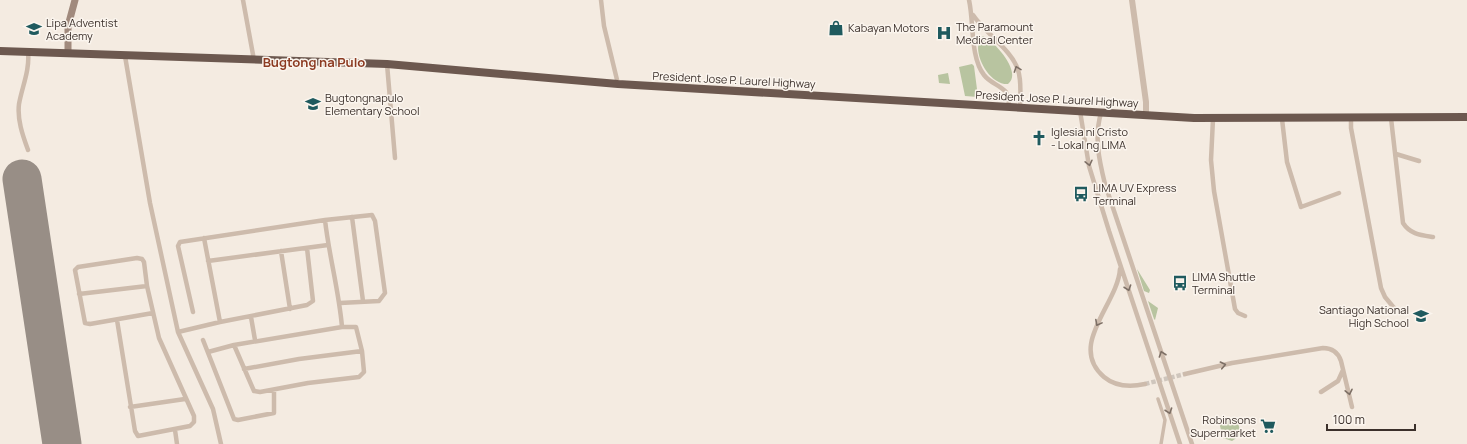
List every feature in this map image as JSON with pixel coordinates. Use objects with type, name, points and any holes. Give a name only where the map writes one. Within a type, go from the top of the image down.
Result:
[{"type":"highway","name":"President Jose P. Laurel Highway","points":[[0,51],[386,64],[618,84],[1146,116],[1214,119],[1467,119]]},
{"type":"main road","points":[[68,53],[68,26],[75,0]]},
{"type":"street","points":[[243,0],[254,60]]},
{"type":"street","points":[[601,0],[604,26],[618,84]]},
{"type":"street","points":[[969,0],[973,15],[973,38],[980,69],[989,81],[1006,92],[1010,107]]},
{"type":"street","points":[[1132,0],[1146,102],[1146,116]]},
{"type":"street","points":[[973,15],[1006,51],[1017,67],[1020,76],[1020,108]]},
{"type":"street","points":[[28,52],[29,61],[19,106],[21,129],[28,150]]},
{"type":"street","points":[[125,56],[150,203],[178,332],[213,409],[221,444]]},
{"type":"street","points":[[386,64],[395,158]]},
{"type":"street","points":[[1080,111],[1089,166],[1109,231],[1180,444]]},
{"type":"street","points":[[1101,113],[1098,124],[1097,145],[1106,184],[1192,444]]},
{"type":"street","points":[[1391,118],[1404,223],[1407,229],[1414,234],[1433,237]]},
{"type":"street","points":[[1214,119],[1211,160],[1220,231],[1235,309],[1238,313],[1245,316]]},
{"type":"street","points":[[1282,119],[1287,162],[1301,207],[1339,193]]},
{"type":"street","points":[[1351,119],[1351,128],[1381,288],[1396,308]]},
{"type":"street","points":[[1396,154],[1419,161]]},
{"type":"street","points":[[193,312],[178,246],[180,242],[325,220],[372,216],[375,221],[385,293],[379,301],[340,303]]},
{"type":"street","points":[[352,217],[363,301]]},
{"type":"street","points":[[325,220],[328,245],[340,303],[342,327]]},
{"type":"street","points":[[1109,231],[1119,227]]},
{"type":"street","points":[[204,238],[220,322]]},
{"type":"street","points":[[208,261],[328,245]]},
{"type":"street","points":[[178,332],[220,322],[290,309],[307,305],[312,302],[307,248]]},
{"type":"street","points":[[281,251],[290,309]]},
{"type":"street","points":[[117,320],[134,432],[138,436],[175,430],[190,426],[194,422],[194,416],[184,399],[159,338],[147,286],[144,262],[142,259],[137,258],[78,267],[76,270],[85,323],[90,324],[153,313]]},
{"type":"street","points":[[1119,261],[1120,271],[1117,284],[1093,334],[1091,354],[1097,370],[1112,382],[1131,387],[1145,384]]},
{"type":"street","points":[[79,294],[147,286]]},
{"type":"street","points":[[251,317],[255,340]]},
{"type":"street","points":[[208,352],[234,344],[255,340],[342,327],[356,327],[362,351],[364,372],[359,377],[344,380],[308,383],[274,390],[254,391],[234,344]]},
{"type":"street","points":[[203,340],[234,418],[238,420],[274,414],[274,390]]},
{"type":"street","points":[[1185,374],[1232,363],[1326,348],[1338,354],[1343,366],[1352,407]]},
{"type":"street","points":[[244,369],[299,359],[362,351]]},
{"type":"street","points":[[1321,392],[1340,379],[1343,366]]},
{"type":"street","points":[[130,407],[184,399]]},
{"type":"street","points":[[1158,399],[1165,420],[1161,444]]},
{"type":"street","points":[[175,430],[177,444]]},
{"type":"green space","points":[[983,36],[1000,50],[1010,65],[1012,79],[1008,84],[1000,83],[993,78],[982,64],[978,48],[979,41]]},
{"type":"green space","points":[[972,64],[974,66],[978,97],[965,96],[959,67]]},
{"type":"green space","points":[[948,73],[950,84],[939,83],[938,75]]},
{"type":"green space","points":[[1137,269],[1150,290],[1149,293],[1144,291]]},
{"type":"green space","points":[[1148,301],[1158,308],[1155,320],[1154,319]]},
{"type":"green space","points":[[1237,418],[1241,435],[1232,441],[1223,438],[1219,422]]},
{"type":"runway","points":[[22,179],[62,444]]},
{"type":"tunnel","points":[[1145,384],[1185,374]]},
{"type":"place","name":"Kabayan Motors","points":[[836,28]]},
{"type":"place","name":"Lipa Adventist Academy","points":[[34,29]]},
{"type":"place","name":"The Paramount Medical Center","points":[[944,33]]},
{"type":"place","name":"Bugtongnapulo Elementary School","points":[[313,104]]},
{"type":"place","name":"Iglesia ni Cristo - Lokal ng LIMA","points":[[1039,138]]},
{"type":"place","name":"LIMA UV Express Terminal","points":[[1081,194]]},
{"type":"place","name":"LIMA Shuttle Terminal","points":[[1180,283]]},
{"type":"place","name":"Santiago National High School","points":[[1421,316]]},
{"type":"place","name":"Robinsons Supermarket","points":[[1268,426]]},
{"type":"district","name":"Bugtong na Pulo","points":[[314,62]]}]
